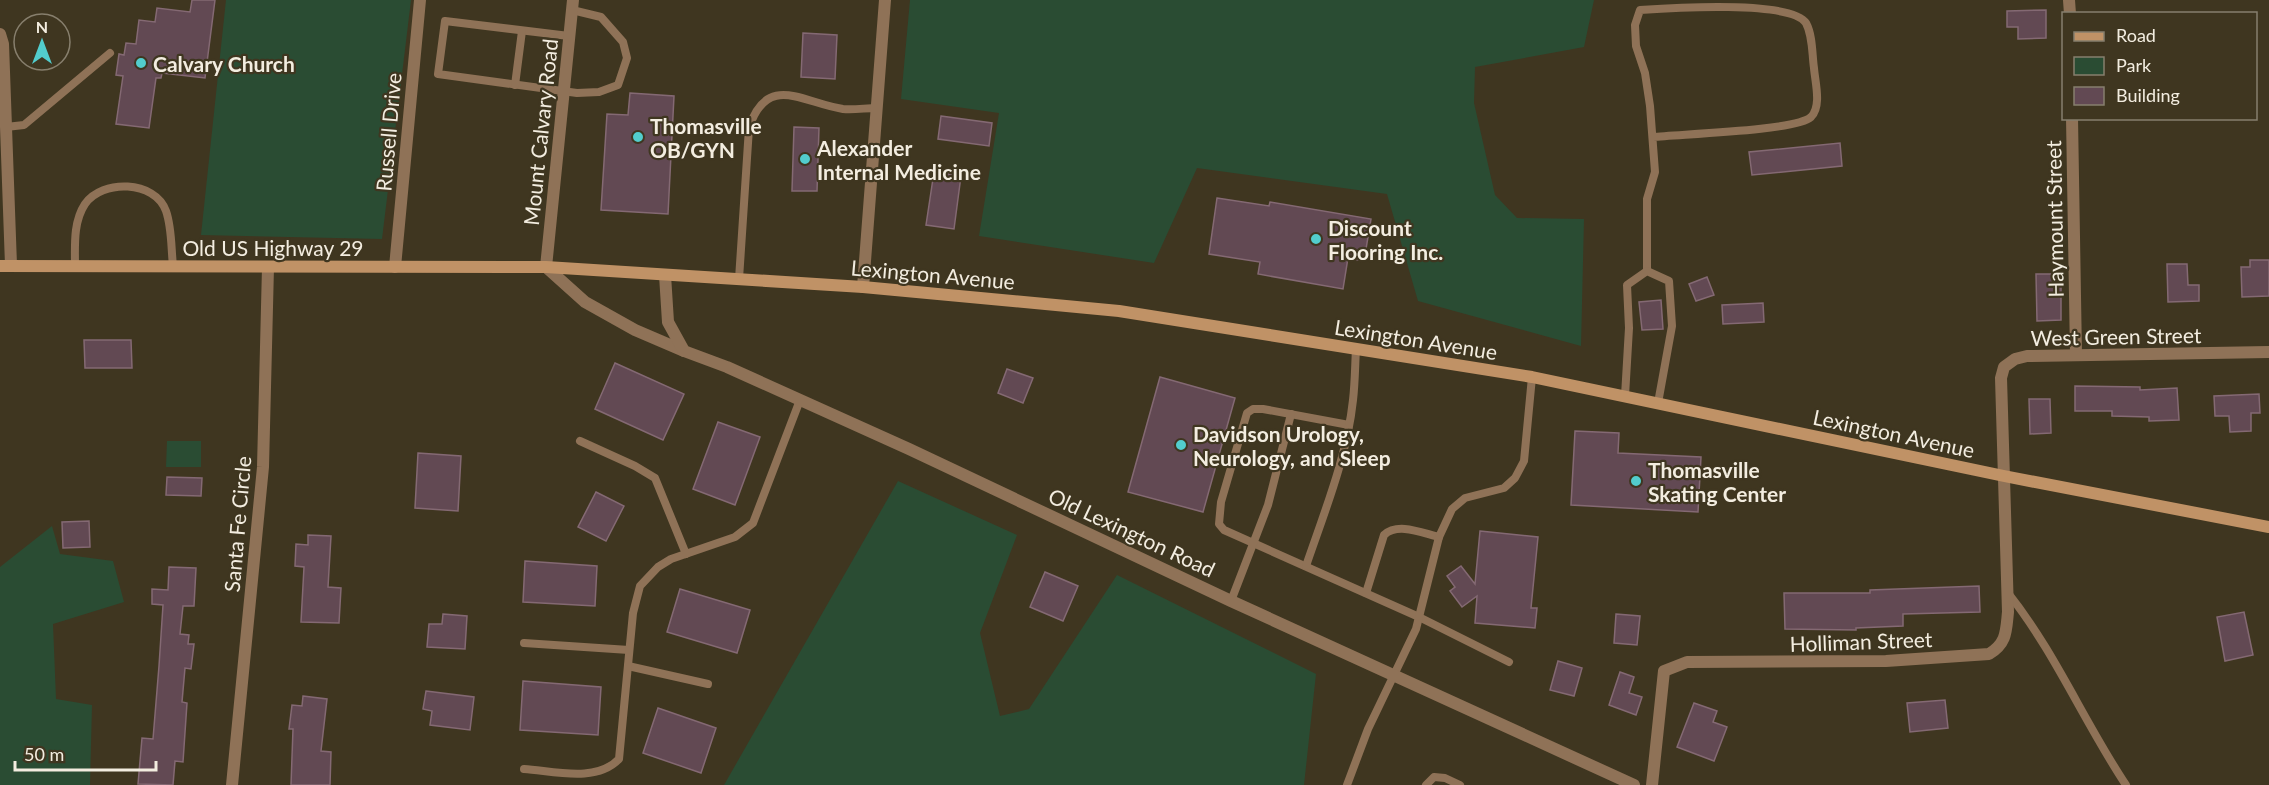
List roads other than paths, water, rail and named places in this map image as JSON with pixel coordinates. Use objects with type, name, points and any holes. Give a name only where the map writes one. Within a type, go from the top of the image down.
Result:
[{"type":"main road","name":"Old US Highway 29","points":[[5,266],[546,267]]},
{"type":"main road","name":"Lexington Avenue","points":[[546,267],[863,287],[1119,311],[1532,377],[2004,476],[2269,527]]},
{"type":"street","name":"Russell Drive","points":[[395,267],[420,0]]},
{"type":"street","points":[[863,287],[885,0]]},
{"type":"street","name":"Mount Calvary Road","points":[[546,267],[572,5]]},
{"type":"street","points":[[0,34],[6,127],[5,266]]},
{"type":"street","name":"Haymount Street","points":[[2072,120],[2076,355]]},
{"type":"street","name":"Santa Fe Circle","points":[[232,785],[263,467],[268,267]]},
{"type":"street","name":"Old Lexington Road","points":[[546,267],[585,302],[635,330],[727,367],[800,400],[1231,601],[1634,785]]},
{"type":"street","points":[[665,275],[668,322],[684,351]]},
{"type":"street","name":"West Green Street","points":[[2004,476],[2001,378],[2004,367],[2014,359],[2027,356],[2269,352]]},
{"type":"street","name":"Holliman Street","points":[[1652,785],[1664,671],[1674,665],[1687,662],[1886,661],[1989,654],[1999,648],[2006,638],[2008,593],[2004,476]]},
{"type":"lane","points":[[569,36],[446,21],[438,74],[564,91],[599,92],[618,85],[627,58],[623,42],[602,16],[572,5]]},
{"type":"lane","points":[[1647,271],[1647,199],[1655,172],[1645,74],[1636,46],[1635,25],[1641,10],[1703,6],[1781,11],[1795,14],[1805,23],[1812,45],[1817,106],[1810,118],[1785,127],[1653,137]]},
{"type":"lane","points":[[515,85],[522,31]]},
{"type":"lane","points":[[6,127],[24,125],[110,53]]},
{"type":"lane","points":[[739,279],[748,128],[754,112],[763,100],[777,96],[797,96],[844,109],[877,108]]},
{"type":"lane","points":[[75,267],[74,239],[84,205],[92,196],[112,187],[142,190],[155,196],[166,209],[173,266]]},
{"type":"lane","points":[[1625,396],[1629,328],[1627,285],[1647,271]]},
{"type":"lane","points":[[1647,271],[1669,281],[1672,326],[1658,403]]},
{"type":"lane","points":[[1306,566],[1334,483],[1349,425],[1356,349]]},
{"type":"lane","points":[[1347,785],[1368,729],[1419,617],[1439,537],[1452,509],[1465,498],[1504,488],[1515,478],[1524,460],[1532,377]]},
{"type":"lane","points":[[524,770],[597,773],[619,759],[633,614],[640,586],[658,567],[686,554],[735,537],[753,523],[800,400]]},
{"type":"lane","points":[[1349,425],[1263,409],[1253,409],[1247,413],[1221,501],[1219,524],[1224,530],[1419,617],[1509,662]]},
{"type":"lane","points":[[1231,601],[1268,505],[1291,414]]},
{"type":"lane","points":[[580,441],[635,466],[655,478],[686,554]]},
{"type":"lane","points":[[1366,593],[1384,535],[1389,530],[1401,528],[1439,537]]},
{"type":"lane","points":[[2008,593],[2042,638],[2082,713],[2126,785]]},
{"type":"lane","points":[[524,643],[629,650]]},
{"type":"lane","points":[[628,666],[708,684]]},
{"type":"lane","points":[[1426,785],[1434,777],[1444,778],[1460,785]]},
{"type":"place","name":"Calvary Church","points":[[141,63]]},
{"type":"place","name":"Thomasville OB/GYN","points":[[638,137]]},
{"type":"place","name":"Alexander Internal Medicine","points":[[805,159]]},
{"type":"place","name":"Discount Flooring Inc.","points":[[1316,239]]},
{"type":"place","name":"Davidson Urology, Neurology, and Sleep","points":[[1181,445]]},
{"type":"place","name":"Thomasville Skating Center","points":[[1636,481]]}]
